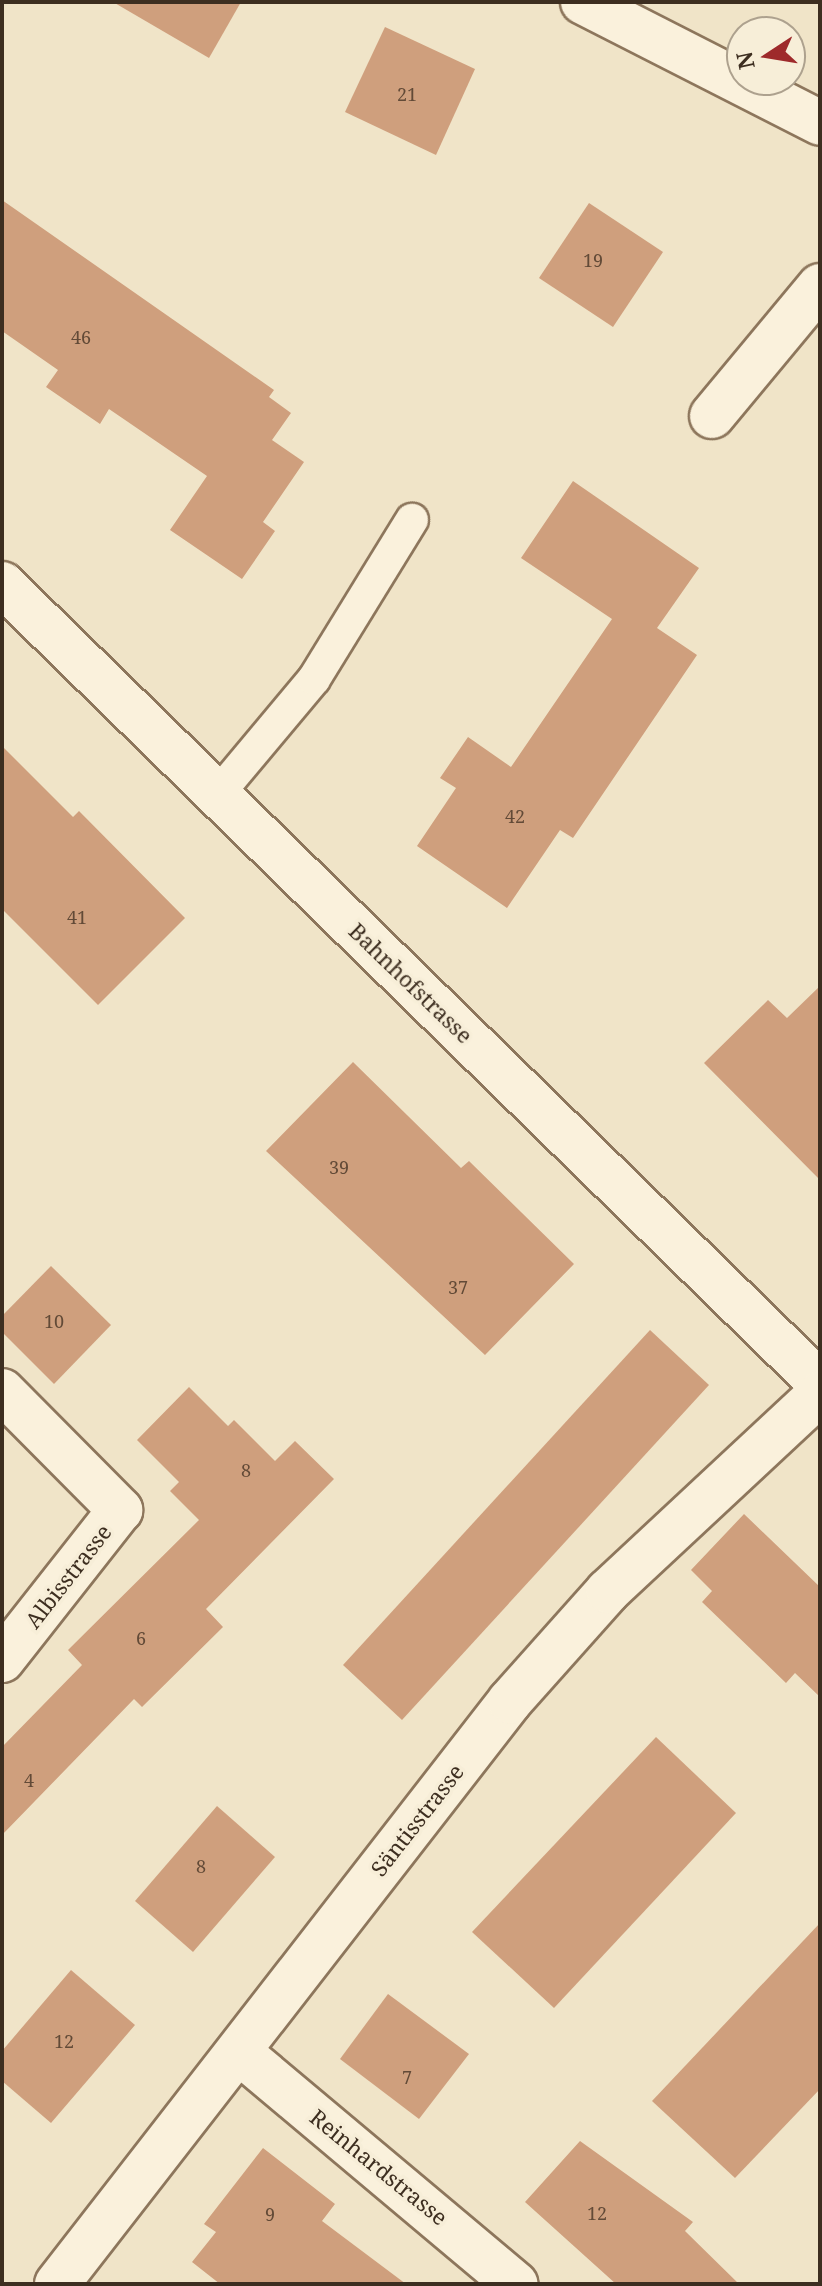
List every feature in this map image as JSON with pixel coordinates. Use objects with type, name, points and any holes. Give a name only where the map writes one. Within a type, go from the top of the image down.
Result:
[{"type":"street","points":[[583,2],[820,123]]},
{"type":"street","points":[[712,416],[820,286]]},
{"type":"street","name":"Bahnhofstrasse","points":[[2,584],[820,1383]]},
{"type":"street","name":"Albisstrasse","points":[[2,1391],[120,1510],[2,1660]]},
{"type":"street","name":"Säntisstrasse","points":[[57,2284],[510,1701],[608,1591],[820,1393]]},
{"type":"street","name":"Reinhardstrasse","points":[[239,2052],[515,2284]]},
{"type":"lane","points":[[217,795],[314,679],[412,520]]},
{"type":"building","points":[[113,2],[241,2],[209,58]]},
{"type":"building","points":[[385,27],[475,69],[436,155],[345,112]]},
{"type":"building","points":[[2,200],[274,390],[269,397],[291,413],[272,440],[304,462],[263,522],[275,531],[242,579],[170,530],[207,476],[109,409],[100,424],[46,387],[58,370],[2,331]]},
{"type":"building","points":[[589,203],[663,252],[613,327],[539,278]]},
{"type":"building","points":[[573,481],[699,568],[657,628],[697,655],[573,838],[560,830],[507,908],[417,846],[456,788],[440,778],[468,737],[511,767],[612,619],[521,558]]},
{"type":"building","points":[[2,746],[73,817],[79,811],[185,918],[98,1005],[2,909]]},
{"type":"building","points":[[820,986],[820,1180],[704,1063],[768,1000],[787,1018]]},
{"type":"building","points":[[353,1062],[461,1168],[469,1161],[574,1264],[485,1355],[266,1151]]},
{"type":"building","points":[[51,1266],[111,1325],[54,1384],[2,1332],[2,1316]]},
{"type":"building","points":[[650,1330],[709,1385],[402,1720],[343,1665]]},
{"type":"building","points":[[189,1387],[228,1426],[234,1420],[275,1461],[295,1441],[334,1479],[206,1609],[223,1627],[142,1707],[134,1699],[2,1835],[2,1747],[82,1665],[68,1650],[199,1520],[170,1491],[179,1482],[137,1440]]},
{"type":"building","points":[[744,1514],[820,1587],[820,1697],[795,1673],[786,1683],[702,1602],[712,1591],[691,1570]]},
{"type":"building","points":[[656,1737],[736,1813],[554,2008],[472,1932]]},
{"type":"building","points":[[217,1806],[275,1857],[193,1952],[135,1901]]},
{"type":"building","points":[[820,1923],[820,2089],[735,2178],[652,2101]]},
{"type":"building","points":[[71,1970],[135,2025],[51,2123],[2,2081],[2,2051]]},
{"type":"building","points":[[388,1994],[469,2054],[419,2119],[340,2059]]},
{"type":"building","points":[[580,2141],[693,2222],[685,2231],[739,2284],[616,2284],[525,2202]]},
{"type":"building","points":[[263,2148],[335,2204],[322,2221],[406,2284],[220,2284],[192,2262],[216,2232],[204,2224]]}]
